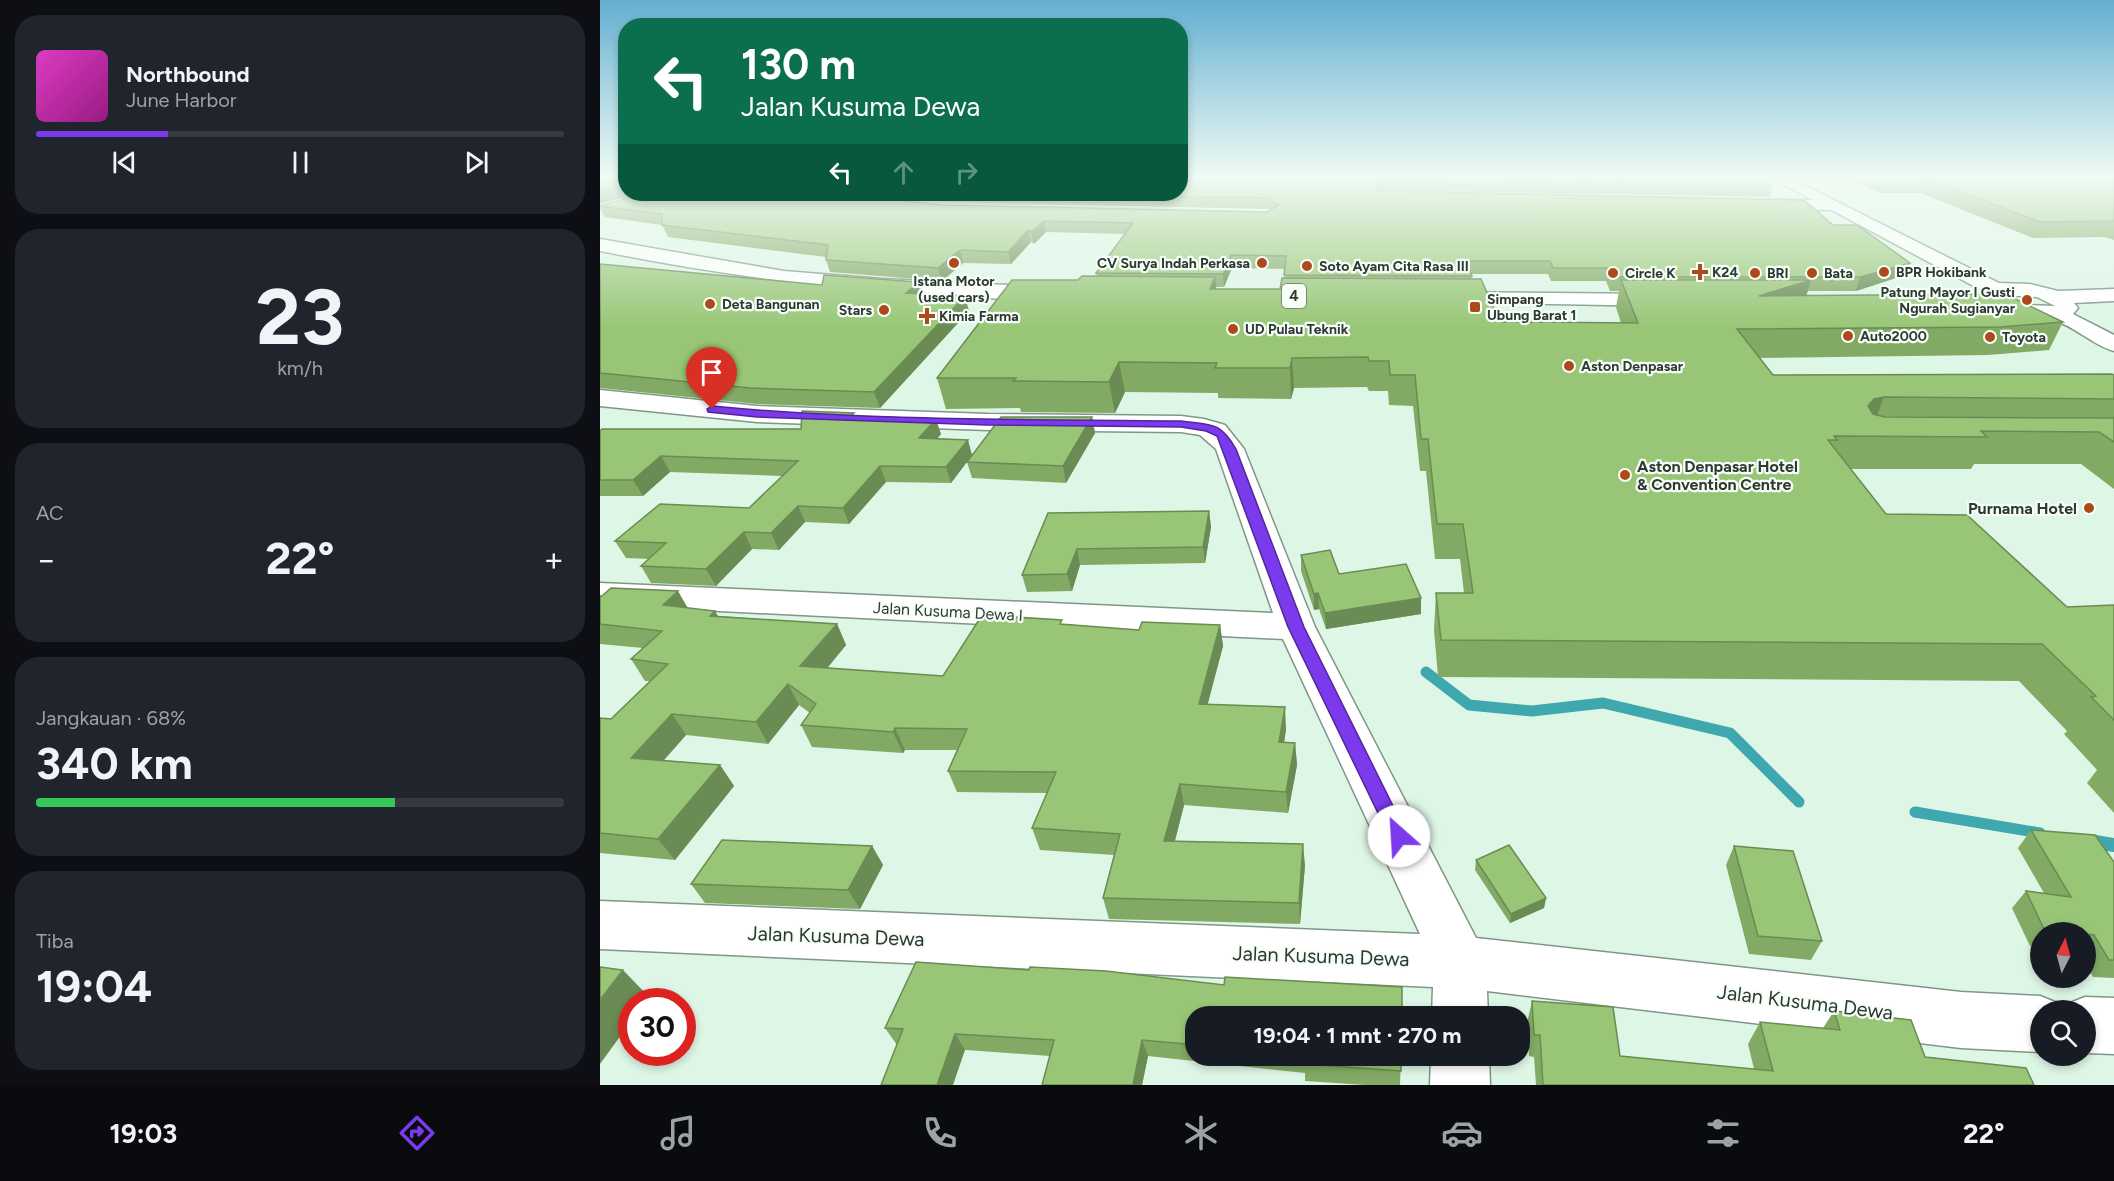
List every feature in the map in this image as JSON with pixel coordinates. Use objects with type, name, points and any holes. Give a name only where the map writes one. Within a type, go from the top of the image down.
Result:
[{"type":"main road","points":[[1871,227],[2023,311],[2114,295]]},
{"type":"main road","points":[[600,245],[710,266],[784,277],[920,288],[1068,293]]},
{"type":"main road","points":[[1968,299],[1994,294]]},
{"type":"main road","points":[[1428,298],[1689,300]]},
{"type":"main road","points":[[2055,305],[2114,344]]},
{"type":"main road","points":[[600,398],[757,414],[987,422],[1181,424],[1208,428],[1221,433],[1230,449],[1296,627],[1460,962],[1460,1006]]},
{"type":"main road","name":"Jalan Kusuma Dewa I","points":[[600,594],[1296,627]]},
{"type":"main road","name":"Jalan Kusuma Dewa","points":[[600,925],[1460,962],[1960,1020],[2030,1024]]},
{"type":"main road","points":[[2096,1025],[2114,1026]]},
{"type":"main road","points":[[1460,1066],[1460,1085]]},
{"type":"building","points":[[676,227],[1037,227],[1031,232],[1028,230],[1008,252],[960,250],[938,268],[826,260],[828,245]]},
{"type":"building","points":[[1130,227],[1859,227],[1910,263],[1860,277],[1612,277],[1608,268],[1553,268],[1550,261],[1466,261],[1472,276],[1284,275],[1286,256],[1231,255],[1223,274],[1096,273]]},
{"type":"building","points":[[600,264],[822,285],[824,275],[919,282],[906,293],[965,296],[874,392],[750,388],[600,373]]},
{"type":"building","points":[[1082,276],[1215,277],[1210,289],[1280,289],[1282,278],[1481,279],[1500,322],[1638,323],[1621,280],[1811,280],[1759,296],[2005,294],[2063,322],[2001,327],[1737,329],[1773,375],[2114,375],[2114,399],[1884,397],[1874,399],[1868,406],[1873,414],[1885,417],[2114,418],[2114,442],[2099,432],[1981,431],[1987,437],[1834,436],[1837,440],[1828,440],[1886,514],[1967,515],[2067,607],[2114,605],[2114,720],[2091,697],[2096,696],[2042,644],[1441,640],[1436,593],[1473,593],[1463,524],[1437,524],[1428,439],[1421,439],[1415,375],[1390,375],[1389,361],[1369,361],[1368,357],[1292,358],[1290,368],[1215,368],[1217,363],[1119,362],[1109,382],[1013,381],[1016,378],[937,378],[1012,280],[1078,280]]},
{"type":"building","points":[[802,411],[854,413],[851,416],[936,419],[919,438],[968,440],[946,467],[880,466],[843,508],[798,506],[771,533],[744,532],[706,569],[641,566],[666,543],[615,541],[660,504],[749,508],[798,461],[661,456],[633,480],[600,480],[600,431],[602,429],[801,429]]},
{"type":"building","points":[[1001,417],[1092,417],[1063,466],[967,462]]},
{"type":"building","points":[[1209,511],[1203,547],[1077,549],[1067,574],[1022,575],[1048,513]]},
{"type":"building","points":[[1330,550],[1339,574],[1406,564],[1421,598],[1325,613],[1318,593],[1314,594],[1301,555]]},
{"type":"building","points":[[611,588],[678,591],[663,605],[715,611],[710,616],[837,624],[800,666],[943,676],[982,615],[1062,620],[1060,624],[1139,630],[1142,622],[1220,625],[1199,704],[1285,707],[1279,742],[1295,743],[1286,792],[1180,784],[1164,841],[1303,844],[1299,903],[1103,898],[1120,834],[1032,828],[1056,772],[948,771],[967,729],[895,728],[893,732],[801,725],[816,704],[788,684],[756,722],[672,714],[631,758],[720,765],[658,839],[600,833],[600,718],[611,719],[668,664],[631,659],[662,631],[600,624],[600,596]]},
{"type":"building","points":[[2031,830],[2095,835],[2114,862],[2114,960],[2109,960],[2096,938],[2096,922],[2041,922],[2026,891],[2071,897]]},
{"type":"building","points":[[722,840],[872,846],[848,890],[691,884]]},
{"type":"building","points":[[1509,845],[1546,898],[1511,914],[1476,860]]},
{"type":"building","points":[[1734,846],[1793,851],[1822,941],[1758,936]]},
{"type":"building","points":[[916,962],[1029,970],[1030,967],[1106,971],[1224,985],[1225,977],[1402,987],[1402,1006],[1185,1006],[1185,1044],[1142,1040],[1133,1085],[1042,1085],[1054,1040],[955,1034],[937,1085],[881,1085],[903,1029],[885,1028]]},
{"type":"building","points":[[600,967],[623,970],[600,1000]]},
{"type":"building","points":[[1532,1001],[1613,1007],[1620,1056],[1773,1071],[1760,1022],[1840,1030],[1834,1011],[1911,1020],[1925,1057],[2026,1068],[2034,1085],[1543,1085],[1540,1035],[1534,1035]]},
{"type":"building","points":[[1332,1066],[1401,1066],[1401,1071]]},
{"type":"waterway","points":[[1426,672],[1469,705],[1532,711],[1603,703],[1730,733],[1799,802]]},
{"type":"waterway","points":[[1915,812],[2040,833]]},
{"type":"waterway","points":[[2089,841],[2114,845]]},
{"type":"place","name":"Istana Motor (used cars)","points":[[954,263]]},
{"type":"place","name":"CV Surya Indah Perkasa","points":[[1262,263]]},
{"type":"place","name":"Soto Ayam Cita Rasa III","points":[[1307,266]]},
{"type":"place","name":"K24","points":[[1700,272]]},
{"type":"place","name":"BPR Hokibank","points":[[1884,272]]},
{"type":"place","name":"Circle K","points":[[1613,273]]},
{"type":"place","name":"BRI","points":[[1755,273]]},
{"type":"place","name":"Bata","points":[[1812,273]]},
{"type":"place","name":"Patung Mayor I Gusti Ngurah Sugianyar","points":[[2027,300]]},
{"type":"place","name":"Deta Bangunan","points":[[710,304]]},
{"type":"place","name":"Simpang Ubung Barat 1","points":[[1475,307]]},
{"type":"place","name":"Stars","points":[[884,310]]},
{"type":"place","name":"Kimia Farma","points":[[927,316]]},
{"type":"place","name":"UD Pulau Teknik","points":[[1233,329]]},
{"type":"place","name":"Auto2000","points":[[1848,336]]},
{"type":"place","name":"Toyota","points":[[1990,337]]},
{"type":"place","name":"Aston Denpasar","points":[[1569,366]]},
{"type":"place","name":"Aston Denpasar Hotel & Convention Centre","points":[[1625,475]]},
{"type":"place","name":"Purnama Hotel","points":[[2089,508]]},
{"type":"route","points":[[712,409],[757,414],[987,422],[1181,424],[1208,428],[1221,433],[1230,449],[1296,627],[1399,836]]}]
